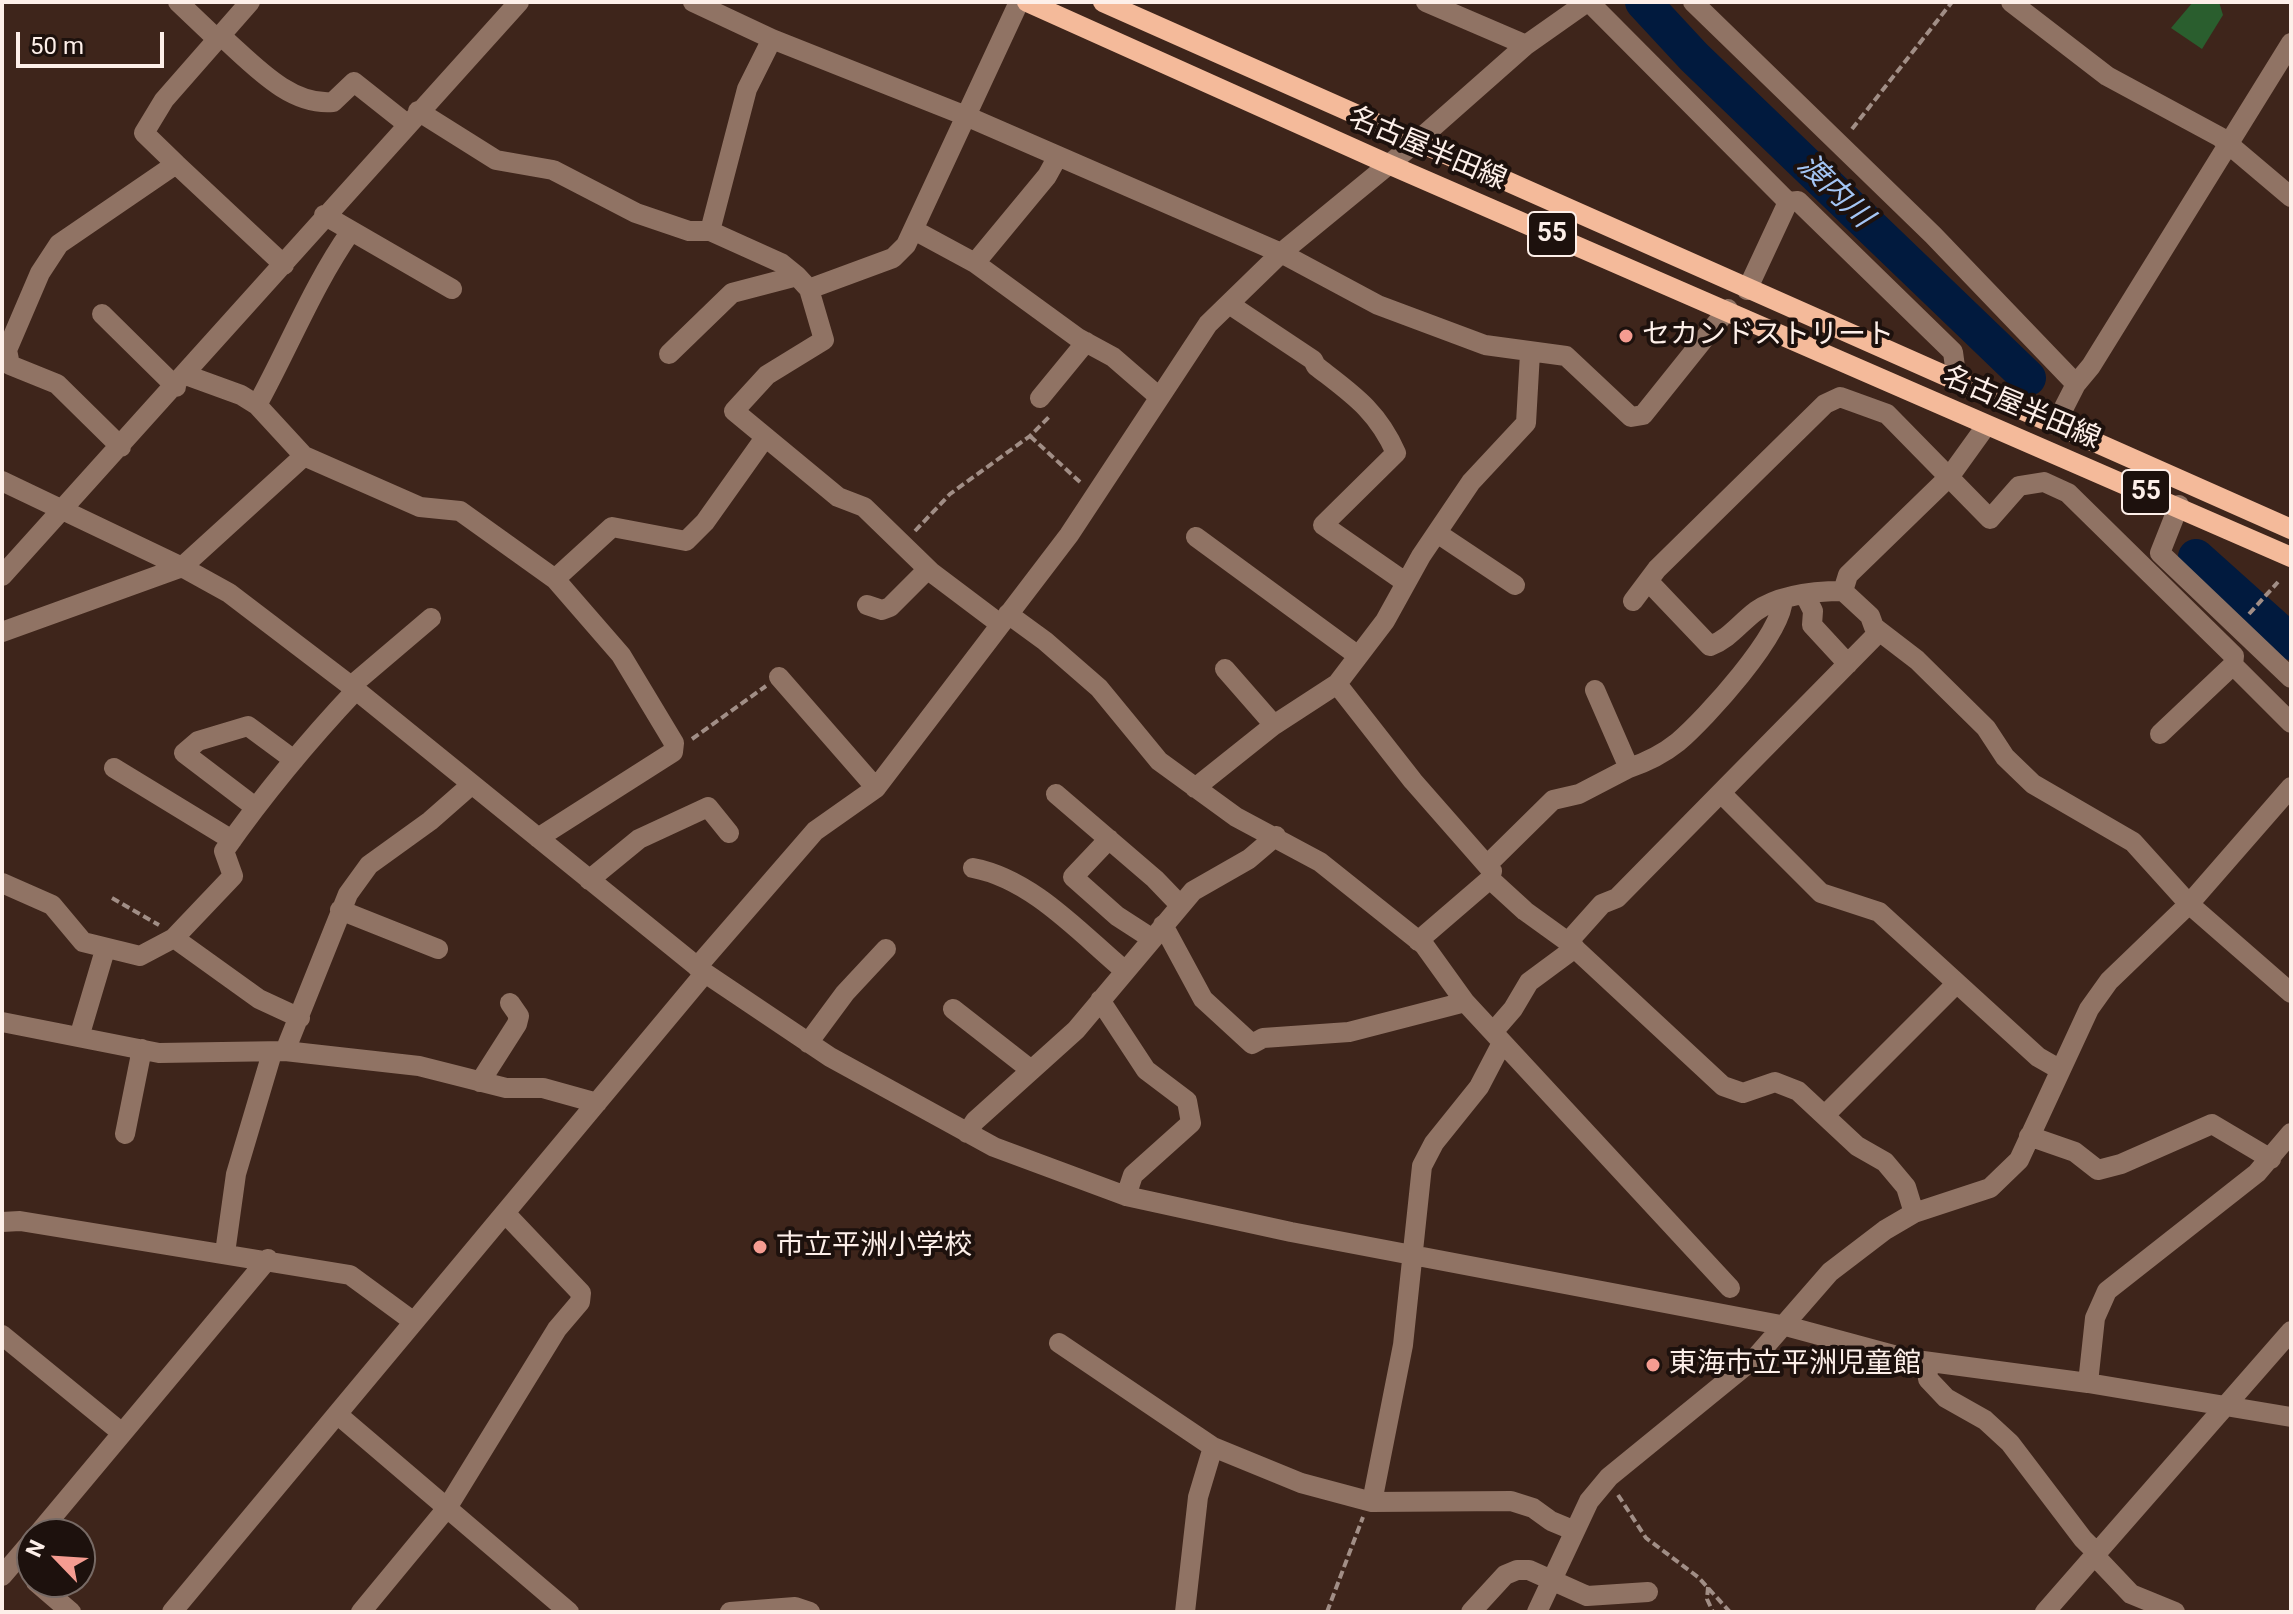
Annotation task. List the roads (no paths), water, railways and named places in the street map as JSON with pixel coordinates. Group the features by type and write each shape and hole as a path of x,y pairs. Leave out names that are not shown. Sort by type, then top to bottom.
{"main road":[{"name":"名古屋半田線","path":"1027,2 1388,164 1728,309 1986,426 2179,505 2291,557"},
{"name":"名古屋半田線","path":"1103,2 2291,529"}],"street":[{"path":"178,2 277,85 305,101 333,102 354,82 413,118 496,160 553,170 636,213 689,231 710,231 781,263 803,283 824,340 767,375 734,411 764,439 838,497 864,507 928,569 1079,669 1159,761 1236,817 1320,862 1418,941 1497,1038 1730,1288"},
{"path":"250,2 164,100 144,133 284,265"},
{"path":"2,576 181,381 324,215 519,2"},
{"path":"693,2 772,39 966,116 1281,253 1378,305 1485,345 1566,356 1631,417 1643,415 1728,309"},
{"path":"669,354 732,293 803,283 893,258 914,230 1019,2"},
{"path":"1426,2 1526,45"},
{"path":"172,1612 597,1103 815,831 876,788 1069,535 1208,324 1281,253 1415,143 1526,45 1588,2 1788,202"},
{"path":"1693,2 1933,235 2076,384"},
{"path":"2011,2 2107,76 2228,143 2291,197"},
{"path":"710,231 747,89 772,39"},
{"path":"2055,425 2076,384 2091,366 2291,43"},
{"path":"975,263 1047,176 1058,156"},
{"path":"121,447 57,384 10,365 7,350 40,273 59,244 176,164"},
{"path":"1788,202 1798,201 1953,352 1957,382"},
{"path":"1747,290 1788,202"},
{"path":"324,215 452,289"},
{"path":"914,230 975,263 1086,342 1113,357 1158,396"},
{"path":"257,405 287,351 323,272 351,231"},
{"path":"1229,304 1313,360 1316,366 1371,409 1386,429 1396,453 1323,525 1405,582"},
{"path":"102,314 181,381 241,395 257,405 304,456 420,507 460,511 555,579 621,655 674,743 673,752 538,838"},
{"path":"1042,395 1086,342"},
{"path":"1195,788 1274,725 1337,684 1385,621 1405,582 1471,482 1526,423 1530,353"},
{"path":"1633,601 1657,569 1834,398 1850,398 1887,414 1990,519 2019,486 2044,482 2068,493 2234,656 2233,665 2160,734"},
{"path":"1843,591 1848,575 1950,476 1986,426"},
{"path":"555,579 612,527 686,541 705,522 764,439"},
{"path":"2,632 182,567 304,456"},
{"path":"2,481 182,567 229,593 354,688 701,970 808,1043 994,1147 1126,1196 1786,1326 1927,1362 2088,1383 2291,1417"},
{"path":"2179,505 2160,553 2291,678"},
{"path":"1437,533 1515,585"},
{"path":"1196,537 1357,655"},
{"path":"867,605 882,610 890,607 928,569"},
{"path":"1649,582 1710,646 1724,641 1759,609 1783,599 1843,591 1870,616 1879,632 1917,660 1986,728 2005,757 2033,784 2133,842 2189,904 2291,993"},
{"path":"1805,595 1813,611 1812,625 1848,664"},
{"path":"1418,941 1488,872 1553,800 1579,794 1653,759 1677,742 1761,646 1783,612 1783,599"},
{"path":"2,883 52,905 83,942 105,950 140,956 174,938 233,876 224,851 255,807 354,688 431,618"},
{"path":"1370,1502 1403,1345 1410,1253 1426,1155 1479,1087 1497,1038 1529,982 1571,945 1602,904 1617,898 1879,632"},
{"path":"2233,665 2291,723"},
{"path":"1225,669 1274,725"},
{"path":"779,677 876,788"},
{"path":"1337,684 1488,872 1525,911 1571,945 1723,1086 1743,1093 1775,1082 1798,1091 1857,1146 1885,1162 1906,1187 1914,1213"},
{"path":"1595,690 1629,768"},
{"path":"255,807 184,753 198,741 248,726 294,760"},
{"path":"114,768 232,840"},
{"path":"225,1253 236,1174 278,1052 300,1018 340,910 369,865 430,821 471,785"},
{"path":"1537,1612 1589,1501 1605,1482 1755,1358 1830,1272 1885,1230 1914,1213 1990,1188 2019,1160 2089,1009 2109,981 2189,904 2291,787"},
{"path":"1721,793 1821,893 1879,912 2038,1057 2059,1069"},
{"path":"1056,794 1180,905"},
{"path":"589,880 639,839 708,807 729,833"},
{"path":"967,1133 975,1121 1076,1030 1193,891 1249,859 1276,836"},
{"path":"1109,839 1073,877 1117,916 1157,932 1203,999 1252,1044 1263,1038 1349,1032 1465,1002"},
{"path":"973,868 995,872 1038,898 1124,970"},
{"path":"340,910 438,949"},
{"path":"174,938 259,999 300,1018"},
{"path":"808,1043 845,993 886,949"},
{"path":"80,1034 105,950"},
{"path":"1825,1115 1957,983"},
{"path":"1100,1000 1146,1070 1187,1101 1191,1123 1133,1175 1126,1196"},
{"path":"480,1082 517,1024 519,1016 510,1003"},
{"path":"953,1009 1031,1070"},
{"path":"2,1022 176,1054 278,1052 419,1066 506,1088 543,1088 597,1103"},
{"path":"125,1134 142,1049"},
{"path":"2029,1136 2075,1152 2098,1170 2121,1164 2212,1124 2279,1158"},
{"path":"2088,1383 2095,1318 2107,1291 2279,1158 2291,1133"},
{"path":"361,1612 447,1508 557,1329 580,1302 581,1293 505,1213"},
{"path":"2,1222 20,1221 268,1259 350,1275 414,1322"},
{"path":"51,1518 268,1259"},
{"path":"2045,1612 2291,1331"},
{"path":"3,1337 122,1433"},
{"path":"1059,1343 1213,1447 1301,1483 1370,1502 1511,1501 1533,1508 1551,1521 1575,1531"},
{"path":"1927,1362 1928,1379 1946,1398 1985,1420 2010,1443 2095,1554 2131,1594 2175,1612"},
{"path":"337,1414 447,1508 556,1608"},
{"path":"1185,1612 1198,1497 1213,1447"},
{"path":"1471,1612 1505,1575 1517,1570 1529,1570 1587,1596 1648,1592"},
{"path":"55,1598 71,1612"},
{"path":"730,1612 795,1607 810,1612"}],"waterway":[{"name":"渡内川","path":"1643,2 1694,57 2028,378"},
{"name":"渡内川","path":"2196,557 2291,642"}],"place":[{"name":"セカンドストリート","path":"1626,336"},
{"name":"市立平洲小学校","path":"760,1247"},
{"name":"東海市立平洲児童館","path":"1653,1365"}]}
